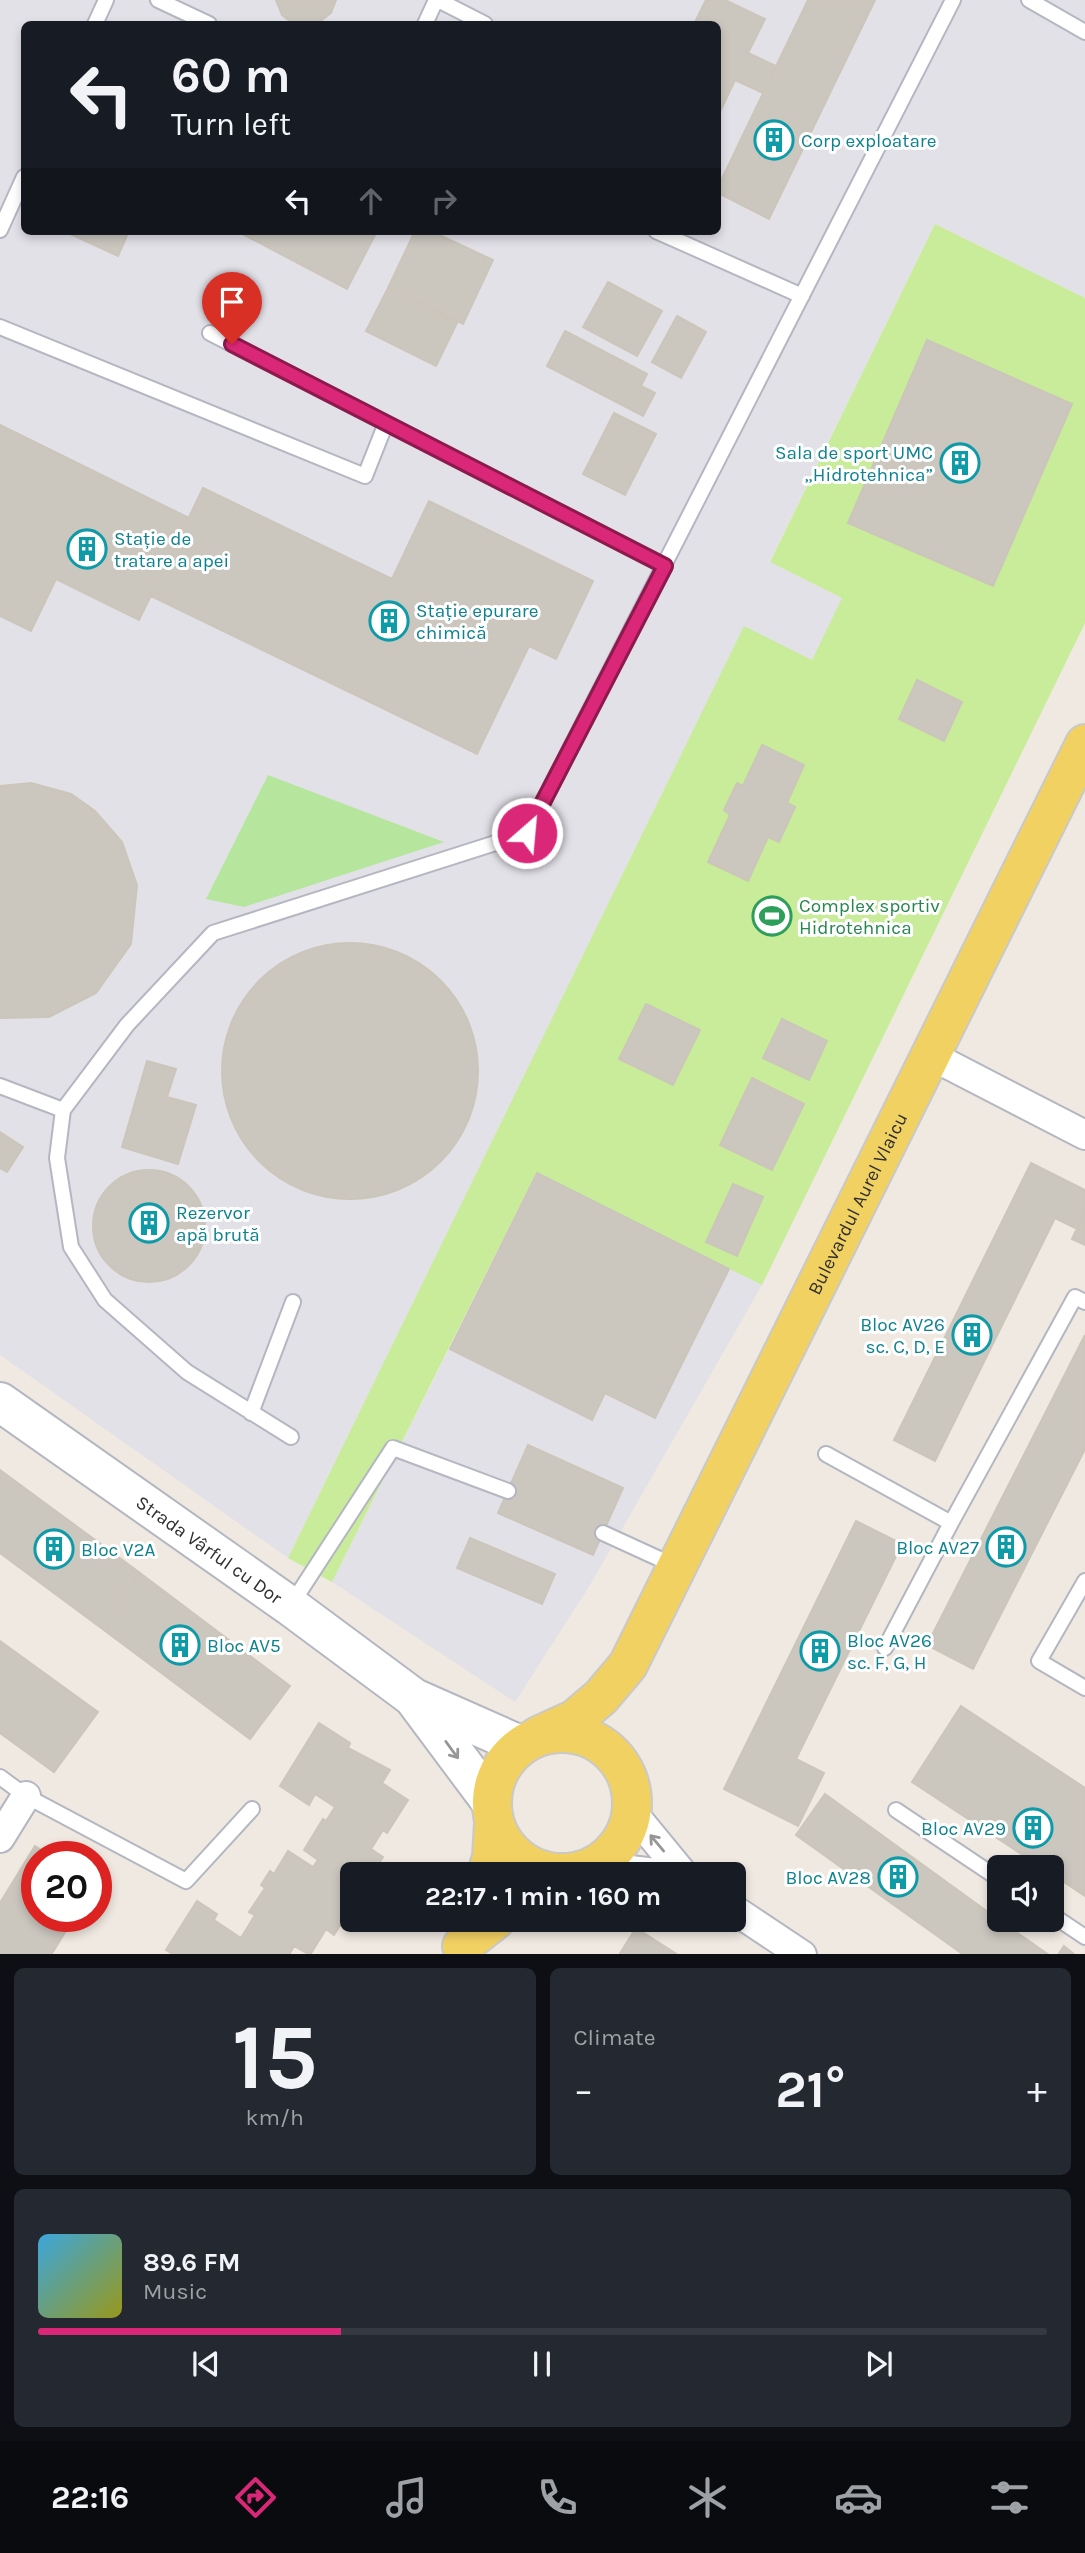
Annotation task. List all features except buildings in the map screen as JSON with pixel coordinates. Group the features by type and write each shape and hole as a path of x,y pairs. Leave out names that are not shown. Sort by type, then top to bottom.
{"main road":[{"name":"Bulevardul Aurel Vlaicu","path":"529,1740 575,1719 601,1697 628,1665 1085,744"},
{"name":"Bulevardul Aurel Vlaicu","path":"624,1768 620,1732 628,1665"},
{"path":"491,1862 495,1780 505,1761 529,1740 562,1732 587,1736 608,1749 624,1768 631,1790 632,1812 625,1834 612,1852 593,1862"},
{"path":"493,1813 504,1844 523,1862"}],"street":[{"path":"930,1055 1085,1135"},
{"name":"Strada Vârful cu Dor","path":"0,1402 290,1606 414,1698 529,1740"},
{"name":"Strada Vârful cu Dor","path":"414,1698 493,1813"},
{"path":"0,1838 26,1796"},
{"path":"632,1812 673,1862"},
{"path":"746,1918 800,1954"}],"lane":[{"path":"96,21 106,0"},
{"path":"158,0 203,21"},
{"path":"426,21 437,0 479,21"},
{"path":"291,1437 187,1372 105,1300 71,1247 57,1158 63,1110 127,1025 213,933 527,833 953,0"},
{"path":"1029,0 1085,32"},
{"path":"0,230 21,184"},
{"path":"665,235 802,296"},
{"path":"0,327 365,476 386,423"},
{"path":"210,333 665,566"},
{"path":"0,1086 63,1110"},
{"path":"885,1648 1075,1297 1085,1302"},
{"path":"251,1413 293,1302"},
{"path":"290,1606 393,1448 508,1491"},
{"path":"826,1454 951,1523"},
{"path":"603,1533 677,1567"},
{"path":"1085,1581 1039,1661 1085,1688"},
{"path":"0,1777 26,1796 186,1881 253,1809"},
{"path":"896,1810 987,1871"},
{"path":"1064,1923 1085,1937"}],"shaded area":[{"path":"0,0 1085,0 1085,298 935,224 770,561 843,598 812,660 744,627 288,1558 0,1355"},
{"path":"537,1173 762,1285 590,1585 515,1702 332,1582"}],"green space":[{"name":"Complex sportiv Hidrotehnica","path":"935,224 1085,298 1085,623 762,1285 536,1173 332,1582 288,1558 744,626 812,660 842,598 770,562"},
{"path":"268,775 444,842 244,907 206,899"}],"place":[{"name":"Corp exploatare","path":"774,140"},
{"name":"Sala de sport UMC „Hidrotehnica”","path":"960,463"},
{"name":"Stație de tratare a apei","path":"87,549"},
{"name":"Stație epurare chimică","path":"389,621"},
{"name":"Complex sportiv Hidrotehnica","path":"772,916"},
{"name":"Rezervor apă brută","path":"149,1223"},
{"name":"Bloc AV26 sc. C, D, E","path":"972,1335"},
{"name":"Bloc AV27","path":"1006,1547"},
{"name":"Bloc V2A","path":"54,1549"},
{"name":"Bloc AV5","path":"180,1645"},
{"name":"Bloc AV26 sc. F, G, H","path":"820,1651"},
{"name":"Bloc AV29","path":"1033,1828"},
{"name":"Bloc AV28","path":"898,1877"}],"route":[{"path":"232,344 665,566 527,833"}]}
